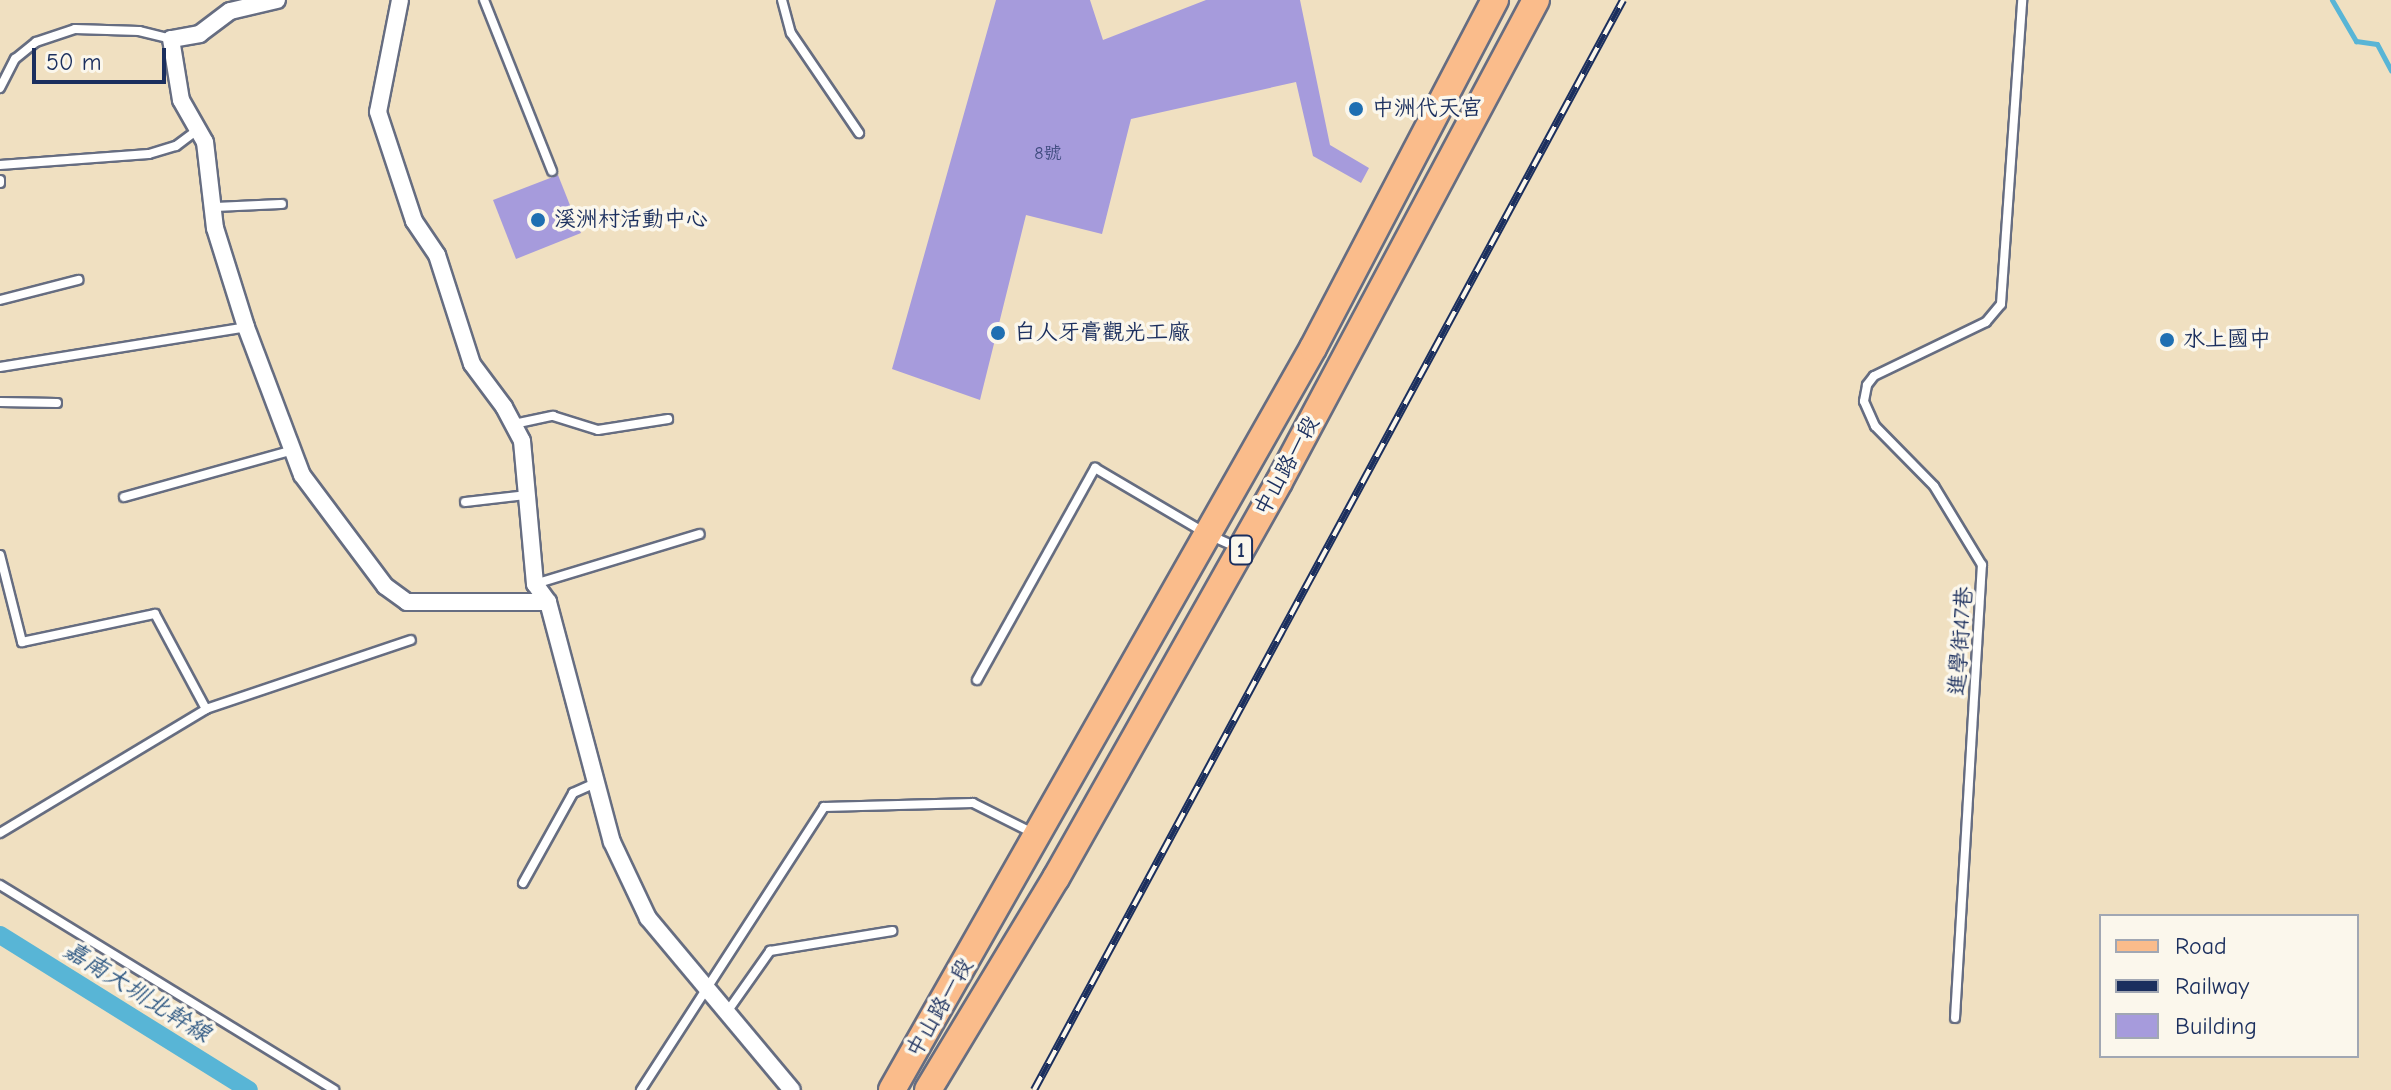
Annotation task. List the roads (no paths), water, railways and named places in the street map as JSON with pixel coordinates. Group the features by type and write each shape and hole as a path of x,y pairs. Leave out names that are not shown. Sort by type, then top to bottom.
{"main road":[{"name":"中山路一段","path":"892,1090 1313,348 1495,0"},
{"name":"中山路一段","path":"928,1090 1056,878 1241,549 1536,0"}],"street":[{"path":"277,0 230,11 200,34 171,39 181,100 205,142 215,228 246,327 302,475 385,586 407,602 548,602"},
{"path":"400,0 378,112 414,221 437,255 467,353 522,441 535,584 548,602 612,842 648,918 792,1090"}],"lane":[{"path":"484,0 552,171"},
{"path":"782,0 791,33 859,133"},
{"name":"進學街47巷","path":"1955,1018 1982,565 1934,486 1875,426 1864,401 1867,385 1874,376 1986,322 2001,304 2022,0"},
{"path":"0,88 15,59 36,42 75,29 139,31 171,39"},
{"path":"0,165 149,154 176,146 197,130"},
{"path":"214,207 282,204"},
{"path":"0,300 78,280"},
{"path":"0,367 246,327"},
{"path":"0,402 57,403"},
{"path":"513,424 553,416 598,430 668,419"},
{"path":"124,497 293,450"},
{"path":"977,680 1095,468 1207,534 1241,549"},
{"path":"465,502 527,495"},
{"path":"535,584 700,534"},
{"path":"0,555 22,642 155,614 206,709"},
{"path":"0,833 206,709 411,640"},
{"path":"523,883 573,793 595,783"},
{"path":"641,1090 824,807 973,803 1038,836"},
{"path":"0,885 334,1090"},
{"path":"727,1012 770,951 892,931"}],"waterway":[{"path":"2332,0 2356,41 2377,44 2391,70"},
{"name":"嘉南大圳北幹線","path":"0,935 249,1090"}],"railway":[{"path":"1034,1090 1623,0"}],"place":[{"name":"中洲代天宮","path":"1356,109"},
{"name":"溪洲村活動中心","path":"538,220"},
{"name":"白人牙膏觀光工廠","path":"998,333"},
{"name":"水上國中","path":"2167,340"}]}
